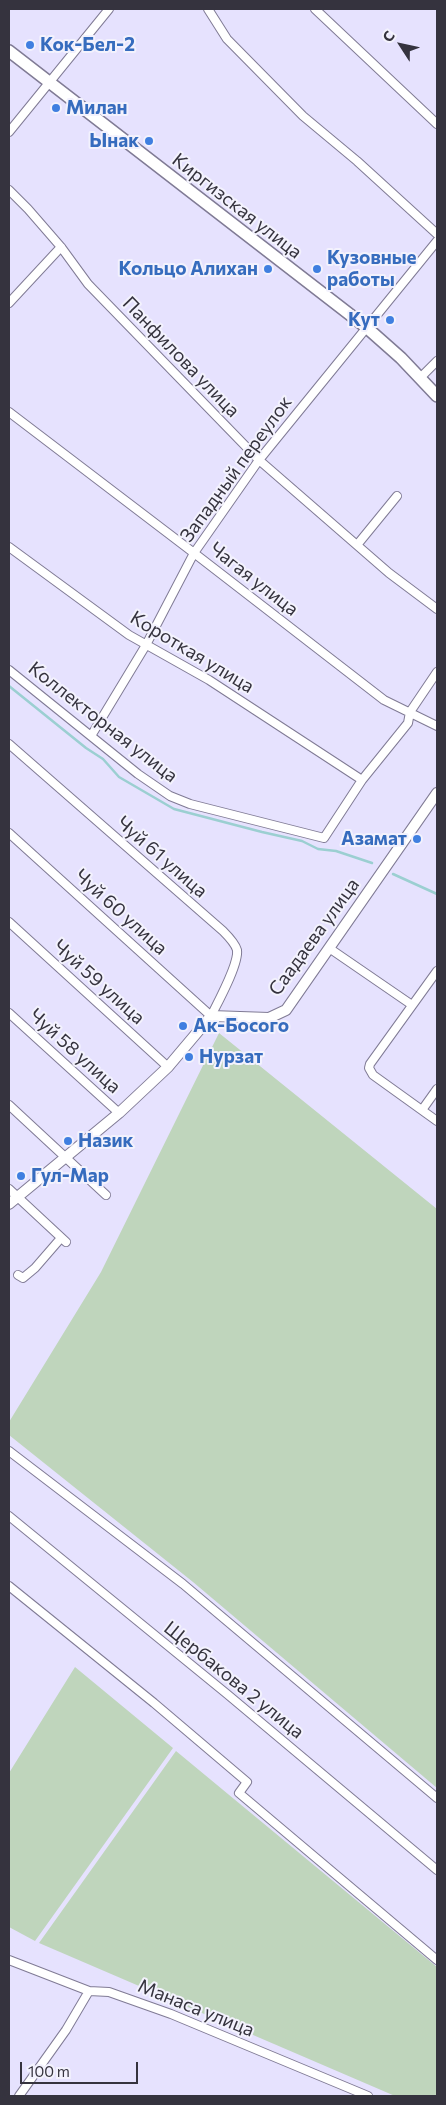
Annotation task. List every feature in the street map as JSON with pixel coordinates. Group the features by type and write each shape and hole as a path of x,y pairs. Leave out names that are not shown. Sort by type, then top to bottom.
{"main road":[{"name":"Киргизская улица","path":"9,51 366,327 437,396"}],"street":[{"path":"9,132 109,9"},
{"path":"208,9 227,39 302,116 357,162 437,234"},
{"path":"315,9 437,124"},
{"name":"Панфилова улица","path":"9,190 61,247 88,284 259,460 389,573 437,608"},
{"name":"Западный переулок","path":"91,736 146,645 194,553 259,460 437,241"},
{"path":"9,303 61,247"},
{"path":"420,378 437,361"},
{"name":"Чагая улица","path":"9,412 384,700 437,726"},
{"path":"357,545 397,496"},
{"name":"Короткая улица","path":"9,547 146,645 210,680 362,780"},
{"name":"Коллекторная улица","path":"9,670 138,774 170,796 190,804 324,838 362,780"},
{"path":"362,780 408,723 410,712 437,672"},
{"name":"Чуй 61 улица","path":"9,744 223,931 234,944 237,951 231,977 211,1016"},
{"name":"Саадаева улица","path":"211,1016 269,1018 286,1010 437,793"},
{"name":"Чуй 60 улица","path":"9,833 211,1016"},
{"name":"Чуй 59 улица","path":"9,922 168,1067"},
{"path":"329,948 412,1005"},
{"path":"437,971 369,1068 372,1075 437,1121"},
{"name":"Чуй 58 улица","path":"9,1013 119,1113"},
{"path":"13,1200 119,1113 168,1067 211,1016"},
{"path":"422,1110 437,1089"},
{"path":"9,1105 106,1194"},
{"path":"9,1189 13,1200 64,1240 24,1278 18,1275"},
{"path":"9,1451 183,1584 437,1798"},
{"name":"Щербакова 2 улица","path":"9,1516 227,1694 437,1870"},
{"path":"9,1586 154,1703 247,1782 239,1793 437,1960"},
{"name":"Манаса улица","path":"9,1960 89,1991 109,1992 171,2014 368,2096"},
{"path":"19,2096 66,2030 89,1991"}],"green space":[{"path":"219,1033 437,1209 437,1788 193,1582 9,1435 9,1422 101,1272"},
{"path":"75,1667 173,1748 35,1941 9,1927 9,1773"},
{"path":"176,1751 437,1967 437,2096 395,2096 39,1943"}],"waterway":[{"path":"9,686 86,748 103,759 119,777 174,809 302,841 318,849 336,851 372,863"},
{"path":"393,874 437,894"}],"place":[{"name":"Кок-Бел-2","path":"30,45"},
{"name":"Милан","path":"56,108"},
{"name":"Ынак","path":"149,141"},
{"name":"Кольцо Алихан","path":"268,269"},
{"name":"Кузовные работы","path":"317,269"},
{"name":"Кут","path":"390,320"},
{"name":"Азамат","path":"417,839"},
{"name":"Ак-Босого","path":"183,1026"},
{"name":"Нурзат","path":"189,1057"},
{"name":"Назик","path":"68,1141"},
{"name":"Гул-Мар","path":"21,1176"}]}
